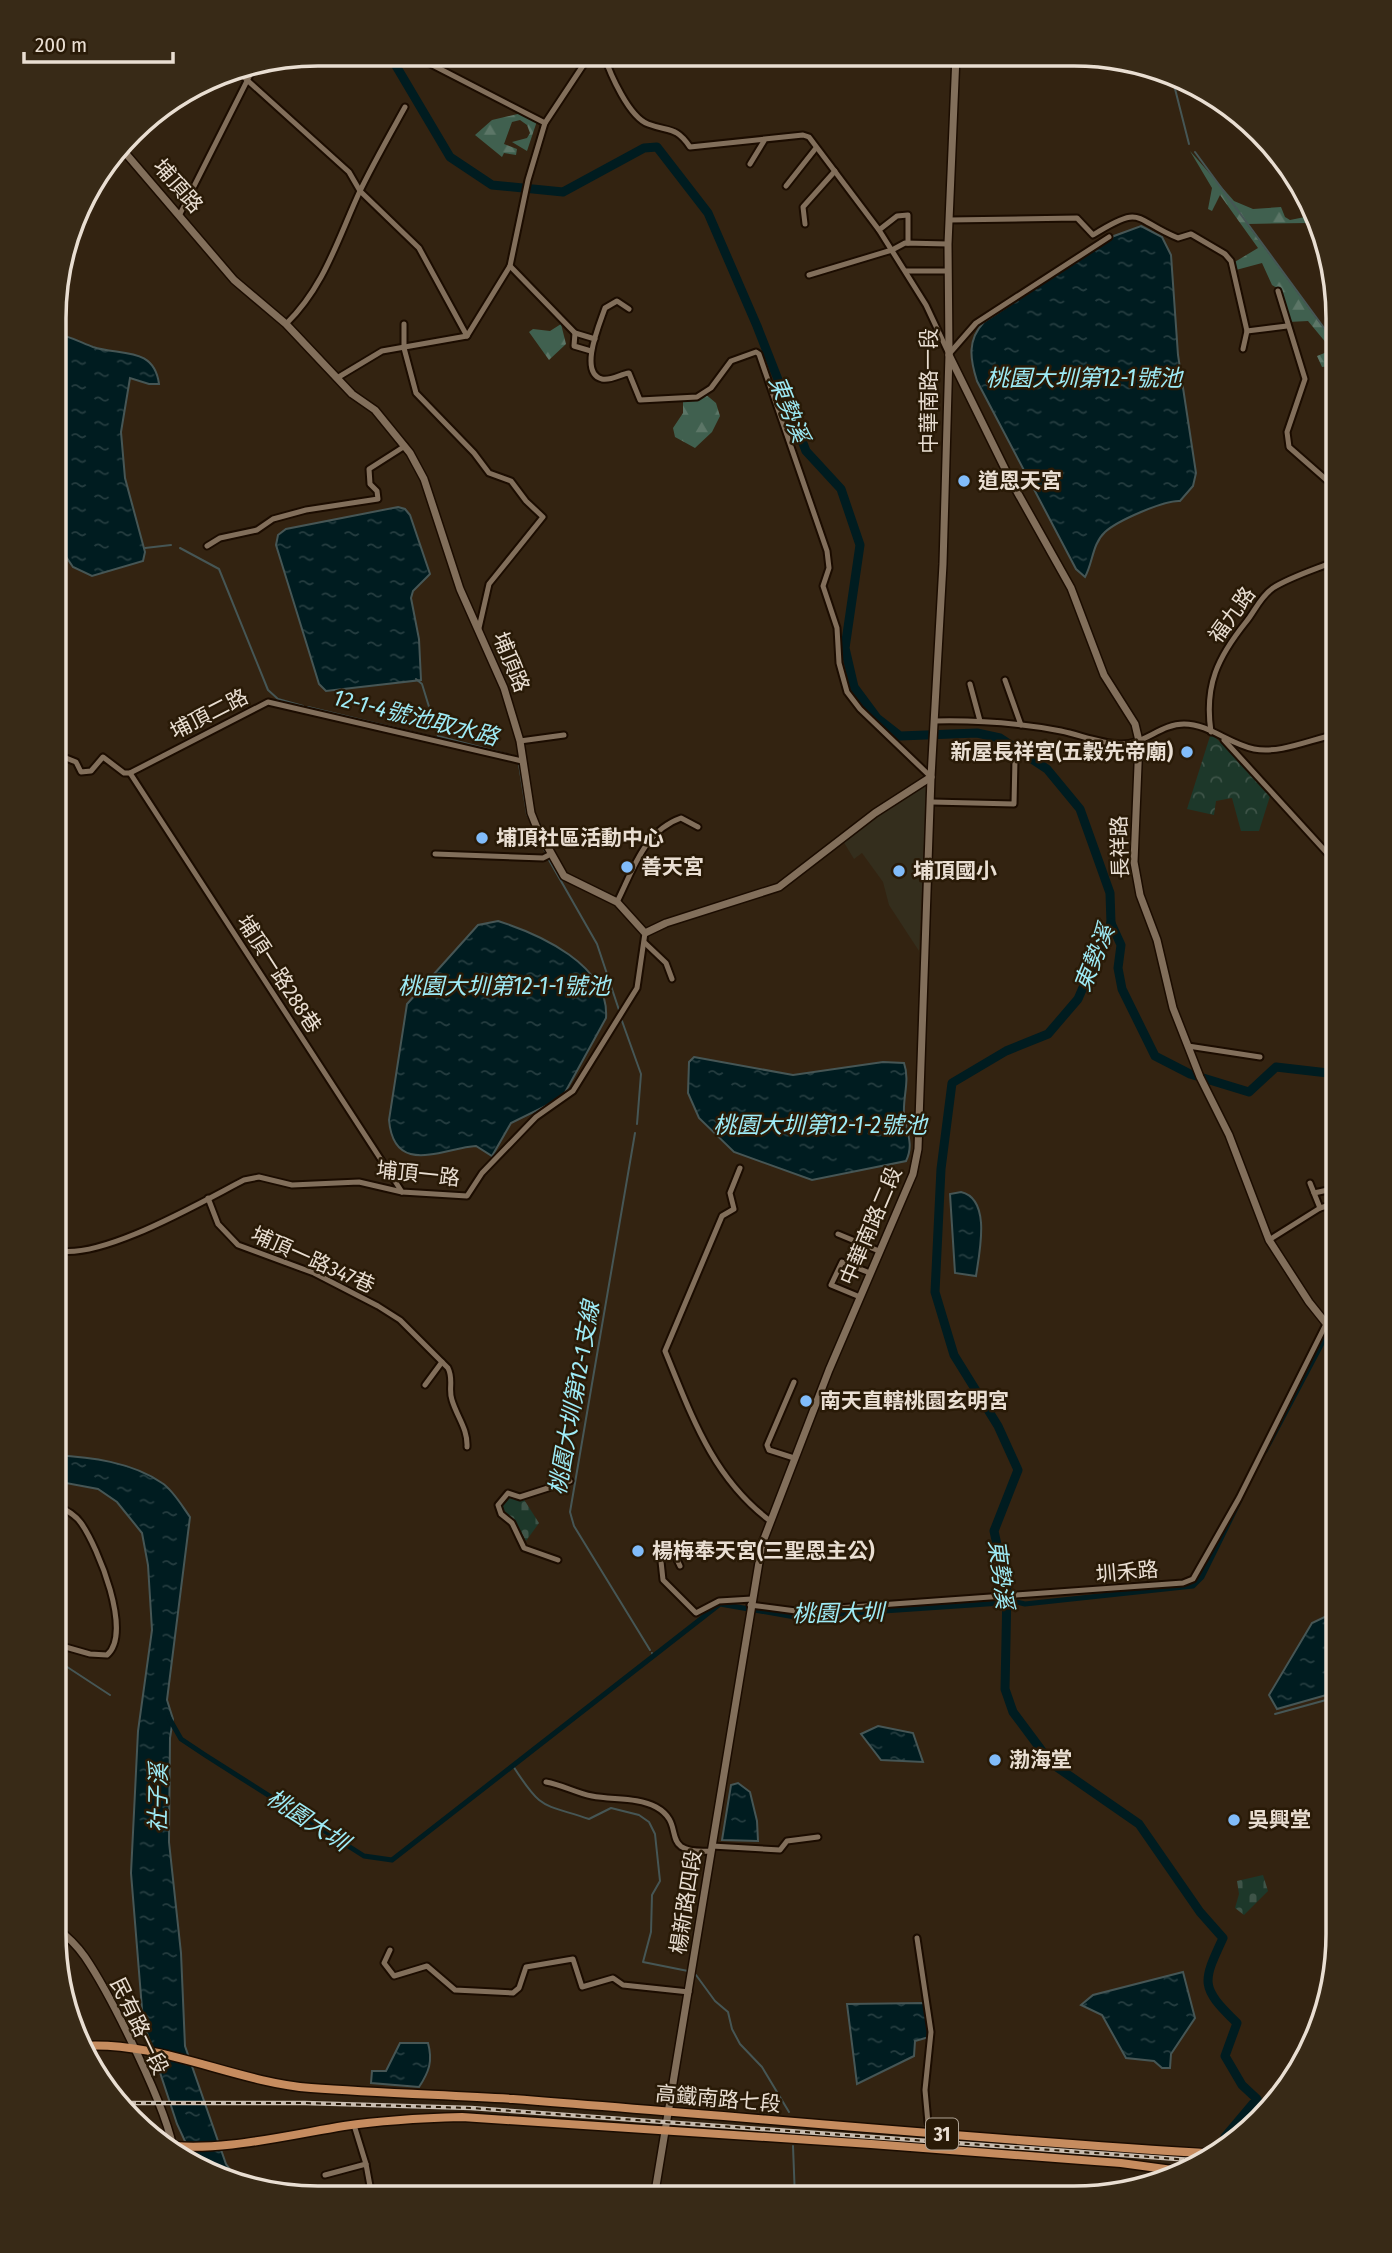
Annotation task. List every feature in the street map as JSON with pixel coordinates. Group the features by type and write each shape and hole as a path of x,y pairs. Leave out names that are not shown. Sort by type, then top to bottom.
{"main road":[{"name":"31","path":"92,2045 134,2050"},
{"name":"高鐵南路七段","path":"134,2050 302,2088 1203,2151"},
{"name":"高鐵南路七段","path":"185,2149 404,2119 462,2117 871,2144 1162,2170"}],"street":[{"path":"435,66 545,122"},
{"path":"337,378 382,351 467,336 510,266 528,180 545,122 583,66"},
{"path":"609,66 621,94 642,120 677,132 690,147 803,135 835,171 880,230 906,271 949,354 976,323 1109,237"},
{"name":"中華南路一段","path":"933,758 942,591 949,354 948,244 956,66"},
{"path":"180,214 249,76"},
{"path":"247,79 349,172 360,191 419,248 467,336"},
{"path":"286,324 308,303 360,191 405,107"},
{"path":"750,164 764,141"},
{"path":"786,186 816,148"},
{"name":"埔頂路","path":"127,155 234,280 286,324 337,378 375,410 405,446 424,479 460,589 504,688 520,741 531,813 551,854 564,876 617,902 645,933"},
{"path":"805,224 803,207 835,171"},
{"path":"880,230 897,216 908,215 908,243"},
{"path":"949,220 1077,218 1093,235 1115,220 1139,217 1178,238 1191,234 1225,254 1231,261 1247,331 1243,349"},
{"path":"809,275 908,243 948,244"},
{"path":"510,266 575,333 595,339"},
{"path":"906,271 948,271"},
{"path":"1278,291 1305,379 1287,432 1289,447 1326,479"},
{"path":"629,309 617,301 608,304 591,351 592,372 599,378 629,373 640,400 697,397 711,388 732,361 756,352 759,354 827,551 829,568 823,586 837,628 839,663 847,692 860,709 931,777 875,813 779,887 666,923 645,933"},
{"path":"404,324 404,348 416,393 474,453 489,473 511,481 543,517 489,584 478,628"},
{"path":"1247,331 1287,326"},
{"path":"575,333 574,345 591,351"},
{"name":"長祥路","path":"949,354 1011,481 1071,588 1104,674 1135,724 1139,741 1134,862 1140,895 1163,961 1173,1008 1199,1074 1229,1135 1269,1240 1289,1273 1326,1322"},
{"path":"207,546 220,538 257,530 273,519 306,510 378,499 377,491 370,484 369,469 405,446"},
{"name":"福九路","path":"1211,732 1208,712 1210,688 1218,662 1235,632 1275,587 1326,565"},
{"path":"1004,680 1021,724"},
{"path":"970,684 980,721"},
{"name":"埔頂二路","path":"130,773 268,702 522,761"},
{"path":"934,723 980,721 1021,724 1120,745 1139,741 1173,724 1202,726 1222,738 1254,749 1274,751 1326,737"},
{"path":"520,741 564,735"},
{"path":"1222,738 1326,852"},
{"path":"67,758 76,762 81,772 91,771 103,757 124,773 130,773"},
{"name":"中華南路二段","path":"751,1605 769,1520 913,1174 918,1149 933,758"},
{"path":"932,802 1014,804 1015,759"},
{"name":"埔頂一路288巷","path":"130,773 402,1192"},
{"path":"617,902 648,840 663,827 681,818 698,827"},
{"path":"435,854 543,858 551,854"},
{"name":"埔頂一路","path":"67,1251 104,1246 244,1180 259,1177 292,1185 359,1182 402,1192 467,1196 482,1173 536,1117 573,1091 637,988 645,933"},
{"path":"645,943 666,963 672,979"},
{"path":"1188,1046 1260,1056"},
{"path":"740,1168 730,1193 734,1209 722,1216 665,1351 712,1459 732,1485 769,1520"},
{"path":"1310,1183 1320,1208"},
{"path":"1314,1193 1326,1190"},
{"name":"埔頂一路347巷","path":"208,1198 218,1223 239,1245 314,1273 400,1320 453,1377 451,1399 464,1426 467,1447"},
{"path":"1269,1240 1326,1206"},
{"path":"838,1234 879,1251"},
{"path":"860,1297 831,1285 842,1262 870,1272"},
{"name":"圳禾路","path":"680,1566 672,1549 664,1547 660,1552 663,1580 696,1613 719,1601 796,1611 1016,1598 1183,1583 1193,1579 1326,1338"},
{"path":"425,1385 442,1363"},
{"path":"794,1382 767,1441 769,1450 794,1458"},
{"path":"558,1560 524,1548 512,1523 501,1514 498,1505 508,1493 520,1497 570,1482"},
{"path":"67,1511 85,1528 111,1590 117,1631 116,1643 107,1655 90,1654 67,1647"},
{"name":"楊新路四段","path":"656,2186 751,1605"},
{"path":"546,1782 568,1786 589,1796 649,1804 663,1813 675,1832 680,1849 687,1852 712,1848 780,1850 787,1841 818,1837"},
{"name":"民有路一段","path":"67,1936 87,1959 134,2050 170,2138"},
{"path":"916,1938 931,2032 925,2090 928,2123"},
{"path":"390,1950 384,1963 394,1976 428,1966 442,1981 458,1991 513,1993 519,1987 526,1967 573,1959 582,1987 613,1978 622,1985 689,1993"},
{"path":"354,2125 370,2186"},
{"path":"325,2175 366,2164"}],"shaded area":[{"name":"埔頂國小","path":"927,781 919,951 889,905 883,882 862,853 854,859 843,841"}],"green space":[{"path":"522,113 537,121 527,151 512,142 527,138 530,133 527,125 520,120 512,122 504,144 517,149 516,155 504,153 502,157 475,135 492,120"},
{"path":"1190,151 1234,201 1253,209 1281,207 1285,217 1290,220 1304,217 1306,223 1247,224 1326,332 1326,343 1308,321 1288,322 1277,288 1272,285 1262,263 1236,270 1233,263 1258,248 1220,195 1212,211 1208,209 1212,188"},
{"path":"561,324 566,344 549,360 529,332 533,329 550,331"},
{"path":"1326,352 1326,366 1322,367 1317,356"},
{"path":"704,393 716,403 720,416 712,432 695,448 675,437 673,428 683,413 683,399"},
{"path":"1211,733 1271,793 1259,831 1241,831 1232,798 1216,801 1214,815 1187,809"},
{"path":"511,1496 523,1498 539,1523 526,1541 518,1526 501,1508"},
{"path":"1263,1875 1268,1891 1244,1915 1235,1908 1239,1894 1237,1881"}],"water":[{"name":"桃園大圳第12-1號池","path":"1141,226 1162,237 1171,255 1178,355 1196,473 1193,486 1180,501 1141,512 1105,532 1098,542 1085,577 1076,569 977,381 972,343 984,322 1114,236"},
{"path":"67,337 103,350 143,358 156,372 159,384 130,378 121,432 125,478 145,552 143,561 92,576 73,567 67,558"},
{"path":"398,507 405,509 410,515 430,574 413,591 411,598 419,639 421,680 326,691 319,684 276,545 278,535 286,529"},
{"name":"桃園大圳第12-1-1號池","path":"498,921 551,943 584,967 597,982 604,999 606,1018 562,1098 511,1123 492,1156 476,1146 435,1154 410,1154 400,1148 393,1138 389,1120 407,1004 478,925"},
{"name":"桃園大圳第12-1-2號池","path":"694,1057 793,1075 883,1062 904,1063 904,1113 910,1142 906,1161 812,1180 734,1152 699,1118 688,1093 689,1062"},
{"path":"961,1192 971,1197 980,1216 981,1242 976,1276 955,1273 950,1194"},
{"name":"社子溪","path":"67,1456 110,1462 138,1470 170,1490 190,1517 167,1700 173,1719 170,1738 169,1842 181,1953 185,2046 226,2164 231,2171 190,2152 177,2124 143,2021 131,1873 138,1731 152,1630 148,1565 142,1533 117,1502 98,1489 67,1483"},
{"path":"1326,1616 1326,1695 1277,1709 1269,1695 1312,1623"},
{"path":"878,1726 913,1733 923,1762 881,1760 861,1734"},
{"path":"738,1783 750,1792 757,1821 758,1841 722,1840 731,1785"},
{"path":"1183,1972 1195,2018 1171,2054 1170,2068 1162,2068 1154,2061 1126,2058 1102,2015 1081,2005 1093,1995"},
{"path":"924,2003 929,2037 915,2041 914,2056 857,2084 847,2004"},
{"path":"400,2043 428,2043 429,2066 419,2087 371,2083 372,2071 386,2071"}],"waterway":[{"name":"東勢溪","path":"396,66 450,157 492,185 563,192 644,148 657,147 708,213 757,326 806,451 841,489 860,545 845,648 854,687 877,718 900,736 977,733 1000,738 1047,769 1080,809 1110,893 1111,923 1078,999 1048,1034 1006,1051 952,1083 941,1169 935,1292 954,1355 998,1426 1018,1470 994,1531 1007,1590 1005,1689 1013,1712 1051,1763 1139,1824 1200,1912 1223,1938 1211,1965 1208,1984 1216,2001 1237,2023 1225,2056 1242,2085 1257,2099 1228,2133"},
{"path":"1175,88 1189,144"},
{"path":"1195,152 1326,331"},
{"name":"12-1-4號池取水路","path":"145,548 171,545"},
{"name":"12-1-4號池取水路","path":"180,548 219,569 268,690 278,699 303,706"},
{"name":"12-1-4號池取水路","path":"416,679 422,684 438,736 517,757"},
{"name":"12-1-4號池取水路","path":"308,707 462,744"},
{"name":"桃園大圳第12-1支線","path":"519,764 527,814 532,824"},
{"name":"桃園大圳第12-1支線","path":"537,835 546,853"},
{"name":"桃園大圳第12-1支線","path":"549,860 597,944 619,1010"},
{"path":"1111,923 1121,945 1118,968 1122,989 1155,1056 1190,1074 1249,1092 1276,1067 1326,1073"},
{"name":"桃園大圳第12-1支線","path":"622,1021 641,1074 637,1124"},
{"name":"桃園大圳第12-1支線","path":"635,1133 570,1512 574,1526 650,1650"},
{"name":"桃園大圳","path":"1265,1451 1326,1336"},
{"name":"桃園大圳","path":"169,1718 181,1739 205,1755 364,1856 392,1860 720,1604 795,1617 1016,1602 1025,1604 1193,1586 1202,1577 1240,1500"},
{"path":"67,1667 110,1695"},
{"path":"1275,1714 1326,1700"},
{"path":"513,1766 530,1791 552,1807 589,1819 611,1808 639,1815 649,1822 655,1834 660,1881 652,1895 651,1932 643,1962 688,1971"},
{"path":"696,1975 715,2001 728,2012 732,2029 740,2044 762,2067 789,2112"},
{"path":"793,2146 795,2186"}],"railway":[{"path":"131,2103 305,2103 471,2108 1187,2160"}],"place":[{"name":"道恩天宮","path":"964,481"},
{"name":"新屋長祥宮(五穀先帝廟)","path":"1187,752"},
{"name":"埔頂社區活動中心","path":"482,838"},
{"name":"善天宮","path":"627,867"},
{"name":"埔頂國小","path":"899,871"},
{"name":"南天直轄桃園玄明宮","path":"806,1401"},
{"name":"楊梅奉天宮(三聖恩主公)","path":"638,1551"},
{"name":"渤海堂","path":"995,1760"},
{"name":"吳興堂","path":"1234,1820"}]}
